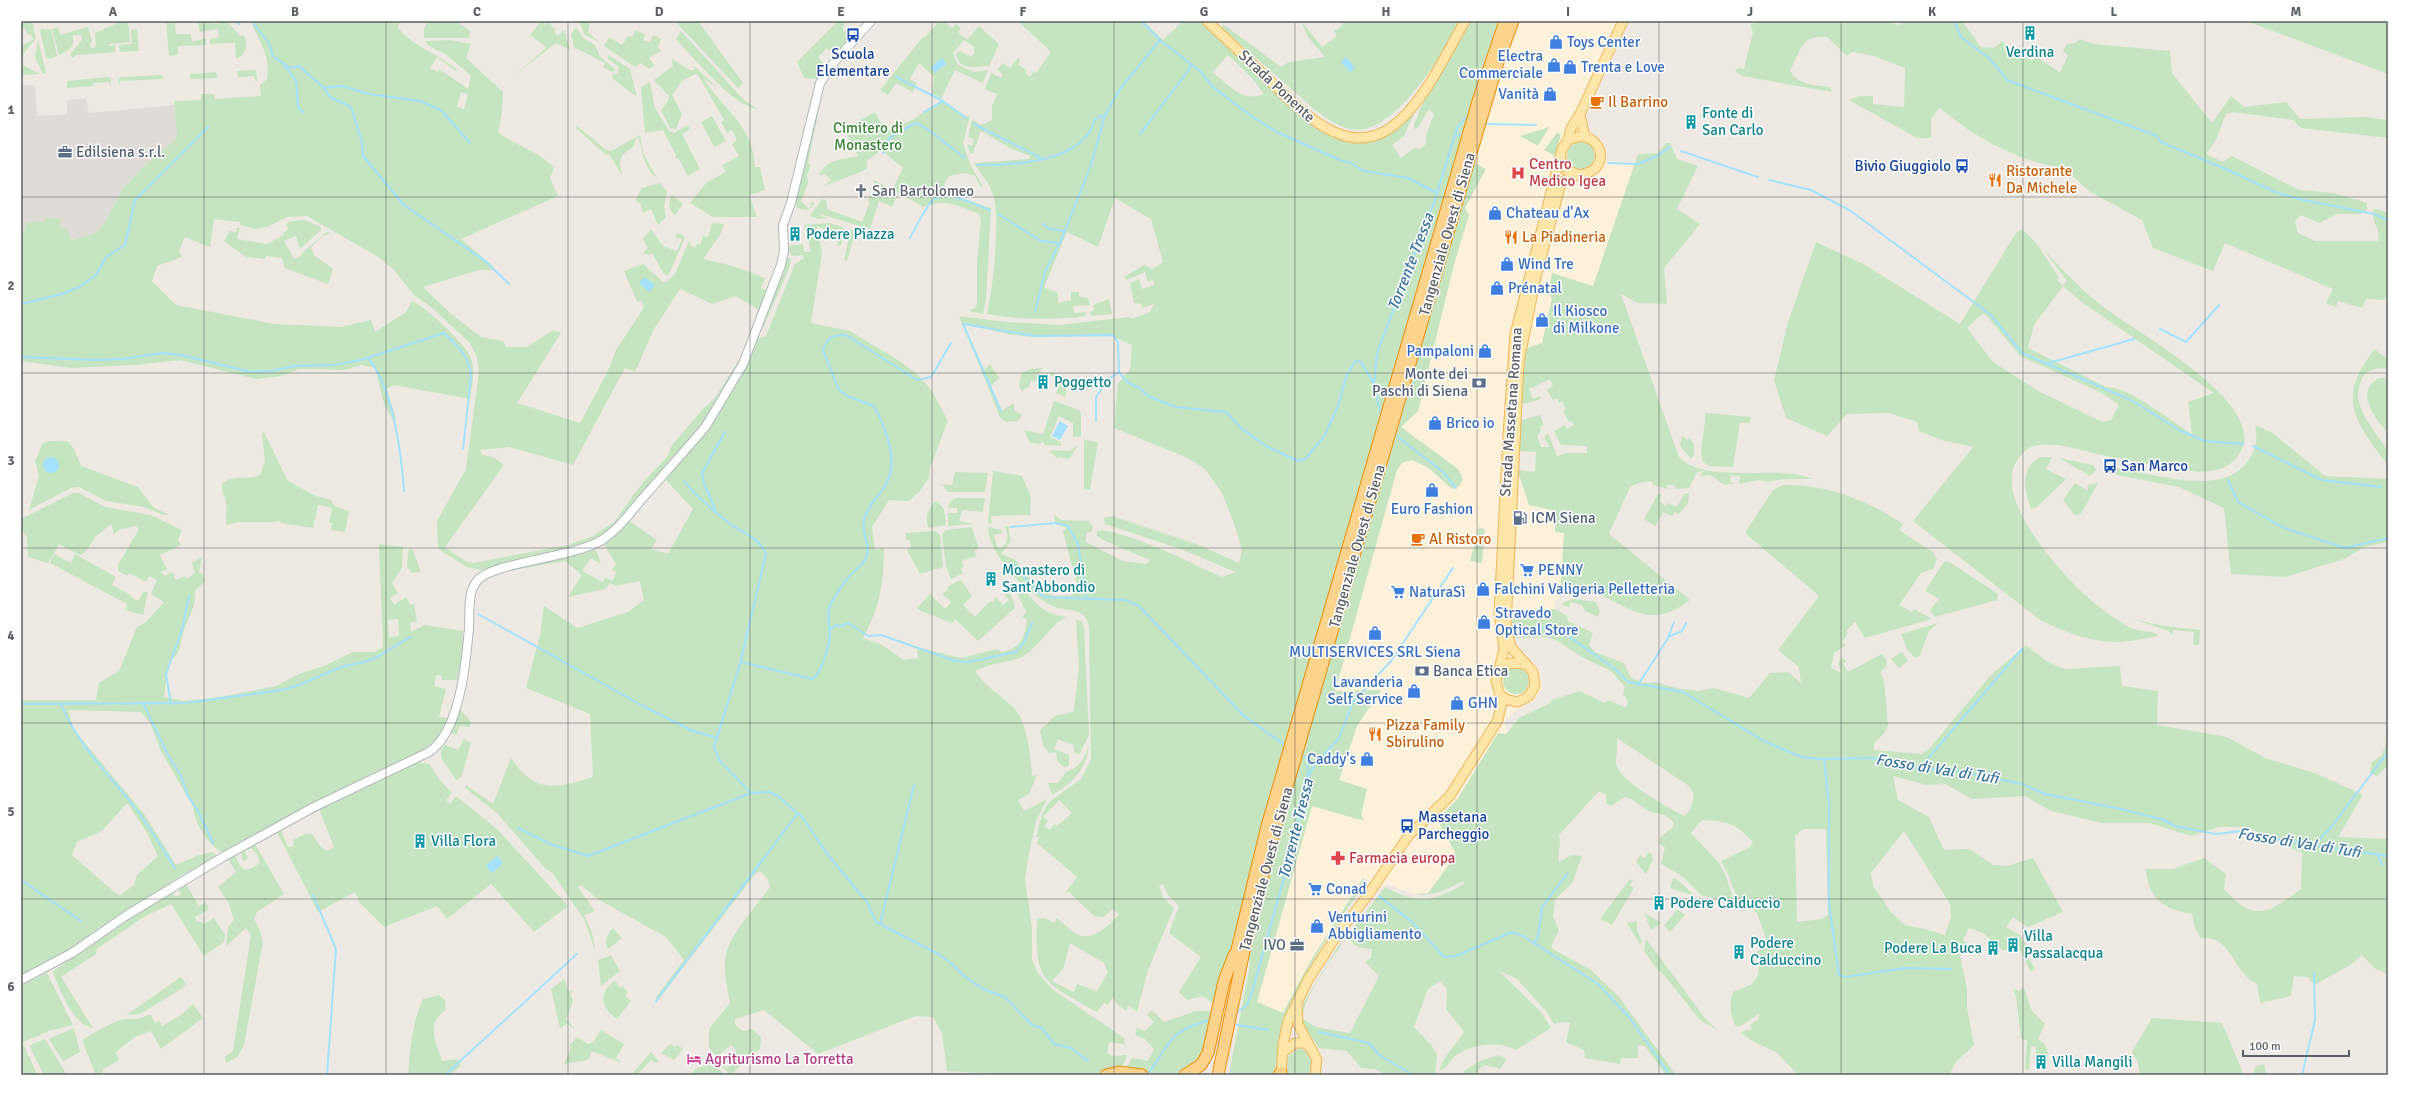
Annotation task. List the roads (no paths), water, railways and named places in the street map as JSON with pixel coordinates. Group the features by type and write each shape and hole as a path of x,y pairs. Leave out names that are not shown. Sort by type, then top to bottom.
{"highway":[{"name":"Tangenziale Ovest di Siena","path":"1210,1075 1241,947 1269,819 1473,116 1504,21"},
{"name":"Tangenziale Ovest di Siena","path":"1218,1075 1241,947 1472,150 1498,62 1513,21"},
{"path":"1185,1075 1200,1065 1208,1053 1224,981 1241,947"},
{"path":"1225,1075 1241,947"},
{"path":"1110,1074 1142,1075"}],"main road":[{"path":"21,980 72,953 127,915 223,857 327,801 429,752 445,735 456,706 465,659 471,594 476,582 493,571 575,552 609,536 706,426 743,364 780,268 784,251 783,225 820,83 828,69 871,21"},
{"name":"Strada Ponente","path":"1207,21 1312,120 1334,133 1365,137 1394,125 1405,115 1424,90 1465,21"},
{"name":"Strada Massetana Romana","path":"1498,720 1503,698 1496,686 1496,676 1504,649 1499,608 1513,352 1532,261 1561,159 1562,149 1568,140 1571,128 1580,114 1623,21"},
{"path":"1568,140 1576,137 1585,137 1580,114"},
{"name":"Strada Massetana Romana","path":"1281,1074 1288,1021 1298,1000 1331,944 1368,895 1402,844 1416,827 1449,797 1498,720 1518,702 1529,696 1535,685 1533,672 1523,664 1510,644 1506,623 1519,362 1536,277 1560,186 1570,177 1586,175 1596,168 1600,157 1597,145 1585,137"},
{"path":"1561,159 1567,170 1579,175"},
{"path":"1499,670 1510,663 1523,664"},
{"path":"1503,698 1518,702"},
{"path":"1298,1000 1298,1024 1314,1050 1318,1063 1315,1075"},
{"path":"1283,1052 1291,1044 1299,1042 1308,1045 1314,1050"}],"water":[{"path":"1346,57 1355,68 1350,72 1341,62"},
{"path":"942,58 946,64 935,73 931,67"},
{"path":"644,277 655,285 649,292 639,283"},
{"path":"1060,421 1068,426 1060,440 1052,436"},
{"path":"51,457 57,459 59,465 57,471 51,473 45,471 43,465 45,459"},
{"path":"497,856 503,863 492,873 486,866"}],"waterway":[{"path":"235,21 239,24"},
{"path":"1141,21 1160,40 1201,72 1214,88 1254,118 1279,133 1342,161 1349,162 1364,171 1408,178 1437,193"},
{"path":"1954,21 1961,37 1989,58 2007,80 2157,136 2161,142 2228,170 2275,192 2303,200 2374,214 2388,220"},
{"path":"254,24 269,43 273,56 290,68 299,66 324,88 342,86 369,94 420,101 441,110 470,143"},
{"path":"998,214 1041,241 1060,243 1091,165 1105,115 1120,89 1160,40"},
{"path":"1140,134 1188,71 1191,64"},
{"path":"284,65 296,80 298,107 303,112"},
{"path":"896,77 943,101 966,118"},
{"path":"324,88 330,97 351,107 362,142 363,156 404,205 484,260 509,284"},
{"path":"924,112 943,101"},
{"name":"Torrente Tressa","path":"1381,416 1374,384 1377,353 1434,203 1457,128 1469,114"},
{"path":"977,165 1028,162 1063,153 1077,145 1088,134 1095,119 1104,115"},
{"path":"883,153 890,137 916,123 927,129 965,158"},
{"path":"974,124 1043,159"},
{"path":"1484,124 1536,125"},
{"path":"21,304 62,294 79,287 96,275 106,257 125,245 135,200 208,127"},
{"path":"1454,137 1465,132"},
{"path":"1608,163 1638,164 1657,156 1670,147"},
{"path":"1681,151 1758,177"},
{"path":"1769,180 1811,190 1851,211 1991,315 2022,353 2133,401 2179,430 2205,441 2243,444"},
{"path":"910,238 927,207 933,200 939,197 946,196 962,199 990,210"},
{"path":"1043,224 1050,229 1065,231"},
{"path":"1035,312 1045,272 1059,244"},
{"path":"2160,329 2186,342 2219,305"},
{"path":"1001,411 963,324 1035,336 1113,335 1118,342 1119,372"},
{"path":"21,357 96,360 123,359 162,353 181,355 251,372 271,371 295,366 333,365 361,360 444,333 462,352 470,369 471,376 463,449"},
{"path":"741,662 812,679 819,672 824,659 830,633 828,620 830,606 843,584 862,564 868,554 863,525 864,520 869,507 886,484 891,470 892,462 890,446 874,406 847,396 839,390 823,350 827,342 834,336 846,335 917,380 931,377 951,343"},
{"path":"2045,364 2134,339"},
{"path":"368,358 377,371 384,387 395,422 401,458 404,491"},
{"path":"1096,421 1096,397 1109,379 1119,372 1127,382 1139,388 1150,397 1176,407 1226,412 1241,428 1266,446 1298,461 1305,459 1324,437 1338,406 1346,377 1355,361 1361,362 1373,382"},
{"path":"715,509 704,483 702,473 725,432"},
{"name":"Torrente Tressa","path":"1394,434 1443,472 1456,488"},
{"path":"2253,446 2322,480 2381,487"},
{"path":"2228,480 2238,502 2284,528 2345,548 2388,538"},
{"path":"684,481 700,498 729,523 760,544 766,554 740,664 714,747 720,761 751,793"},
{"path":"1010,527 1056,523 1068,526 1078,544 1086,596"},
{"path":"1015,565 1029,583 1044,597 1125,600 1139,606 1243,715 1286,746"},
{"name":"Torrente Tressa","path":"1236,1013 1247,1005 1252,992 1287,867 1310,773 1315,764 1339,738 1353,702 1391,661 1453,568"},
{"path":"171,704 166,674 182,630 189,596"},
{"path":"478,614 643,706 693,731 718,738"},
{"path":"1638,685 1668,638 1674,622"},
{"path":"829,630 836,625 841,626 848,623 868,636 881,635 955,661 969,662 1016,652 1024,642 1032,623"},
{"path":"1668,637 1682,631 1686,623"},
{"name":"Fosso di Val di Tufi","path":"1512,630 1540,628 1558,629 1615,669 1628,682 1683,692 1764,741 1801,757 1819,759 1880,758 1922,770 1944,768 2022,784 2045,794 2121,809 2164,820 2175,826 2215,834 2242,831 2285,841 2388,856"},
{"path":"21,704 186,703 281,690 297,686 345,666 373,659 411,637"},
{"path":"1919,769 2022,649"},
{"path":"61,704 68,719 85,746 136,809 175,868"},
{"path":"144,705 168,755 181,776 188,796 197,809 213,843"},
{"path":"2314,845 2332,826 2388,752"},
{"path":"1301,754 1308,759 1308,780"},
{"path":"1824,759 1829,805 1829,904 1839,975 1845,977 1905,968 1951,969"},
{"path":"880,924 914,785"},
{"path":"518,828 550,844 588,856 751,793 769,792 778,796 803,818 828,855 867,902 876,922 940,955 964,976 983,989 1005,997 1032,1025 1042,1028 1054,1044 1071,1048 1088,1061"},
{"path":"656,1001 798,813"},
{"path":"2378,855 2382,865"},
{"path":"1534,943 1538,937 1542,907 1568,873"},
{"path":"21,880 81,921"},
{"path":"313,895 336,949 327,1075"},
{"path":"1379,896 1411,921 1444,957 1456,956 1512,932 1523,936 1598,984 1629,1017 1670,1075"},
{"path":"445,1075 577,954"},
{"path":"2302,1075 2315,1020 2314,973"},
{"name":"Torrente Tressa","path":"1147,1075 1166,1046 1177,1034 1196,1024 1210,1020"},
{"path":"1232,1024 1268,1030"},
{"path":"1319,1032 1369,1043 1379,1055 1413,1075"}],"place":[{"name":"Verdina","path":"2030,33"},
{"name":"Scuola Elementare","path":"853,35"},
{"name":"Toys Center","path":"1556,42"},
{"name":"Electra Commerciale","path":"1554,65"},
{"name":"Trenta e Love","path":"1570,67"},
{"name":"Vanità","path":"1550,94"},
{"name":"Il Barrino","path":"1597,102"},
{"name":"Fonte di San Carlo","path":"1691,122"},
{"name":"Edilsiena s.r.l.","path":"65,152"},
{"name":"Bivio Giuggiolo","path":"1962,166"},
{"name":"Centro Medico Igea","path":"1518,173"},
{"name":"Ristorante Da Michele","path":"1995,180"},
{"name":"San Bartolomeo","path":"861,191"},
{"name":"Chateau d'Ax","path":"1495,213"},
{"name":"Podere Piazza","path":"795,234"},
{"name":"La Piadineria","path":"1511,237"},
{"name":"Wind Tre","path":"1507,264"},
{"name":"Prénatal","path":"1497,288"},
{"name":"Il Kiosco di Milkone","path":"1542,320"},
{"name":"Pampaloni","path":"1485,351"},
{"name":"Poggetto","path":"1043,382"},
{"name":"Monte dei Paschi di Siena","path":"1479,383"},
{"name":"Brico io","path":"1435,423"},
{"name":"San Marco","path":"2110,466"},
{"name":"Euro Fashion","path":"1432,490"},
{"name":"ICM Siena","path":"1520,518"},
{"name":"Al Ristoro","path":"1418,539"},
{"name":"PENNY","path":"1527,570"},
{"name":"Monastero di Sant'Abbondio","path":"991,579"},
{"name":"Falchini Valigeria Pelletteria","path":"1483,589"},
{"name":"NaturaSì","path":"1398,592"},
{"name":"Stravedo Optical Store","path":"1484,622"},
{"name":"MULTISERVICES SRL Siena","path":"1375,633"},
{"name":"Banca Etica","path":"1422,671"},
{"name":"Lavanderia Self Service","path":"1414,691"},
{"name":"GHN","path":"1457,703"},
{"name":"Pizza Family Sbirulino","path":"1375,734"},
{"name":"Caddy's","path":"1367,759"},
{"name":"Massetana Parcheggio","path":"1407,826"},
{"name":"Villa Flora","path":"420,841"},
{"name":"Farmacia europa","path":"1338,858"},
{"name":"Conad","path":"1315,889"},
{"name":"Podere Calduccio","path":"1659,903"},
{"name":"Venturini Abbigliamento","path":"1317,926"},
{"name":"IVO","path":"1297,945"},
{"name":"Villa Passalacqua","path":"2013,945"},
{"name":"Podere La Buca","path":"1993,948"},
{"name":"Podere Calduccino","path":"1739,952"},
{"name":"Agriturismo La Torretta","path":"694,1059"},
{"name":"Villa Mangili","path":"2041,1062"}],"park label":[{"name":"Cimitero di Monastero","path":"868,136"}]}
